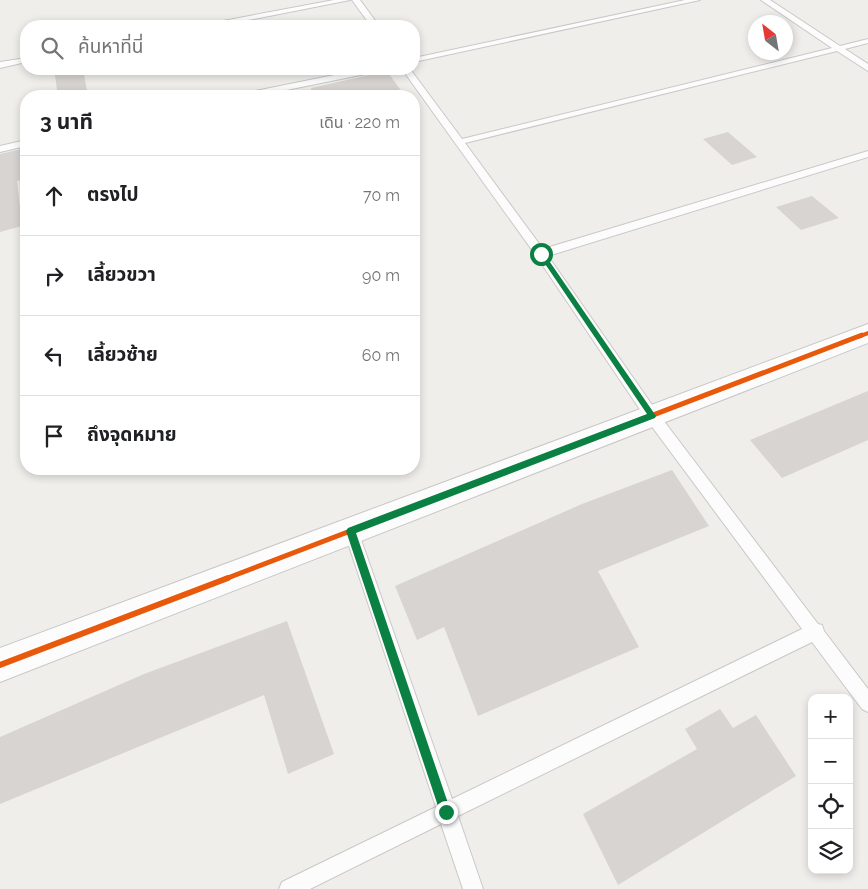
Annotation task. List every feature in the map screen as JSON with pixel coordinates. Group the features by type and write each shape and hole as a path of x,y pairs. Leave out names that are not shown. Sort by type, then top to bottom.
{"street":[{"path":"0,665 868,333"}],"lane":[{"path":"239,20 346,0"},
{"path":"356,0 371,20"},
{"path":"420,59 696,0"},
{"path":"765,0 868,68"},
{"path":"459,142 868,41"},
{"path":"0,65 20,61"},
{"path":"274,90 346,75"},
{"path":"410,75 541,254 652,416 816,631 868,703"},
{"path":"0,149 20,144"},
{"path":"541,254 868,154"},
{"path":"351,531 473,889"},
{"path":"289,889 816,631"}],"building":[{"path":"55,75 84,75 87,90 57,90"},
{"path":"369,75 390,75 401,90 311,90 311,88"},
{"path":"728,132 757,157 732,165 703,139"},
{"path":"20,149 20,180 17,181 20,227 0,232 0,154"},
{"path":"812,196 839,218 801,230 776,207"},
{"path":"868,391 868,440 782,478 750,440"},
{"path":"672,470 709,526 598,571 639,647 478,716 444,627 417,640 395,586 582,504"},
{"path":"287,621 334,754 288,774 264,695 0,804 0,737 144,674"},
{"path":"720,709 733,728 756,715 796,776 618,885 583,814 697,749 685,729"}],"cycle path":[{"path":"0,665 868,333"}],"route":[{"path":"446,812 351,531 652,416 541,254"}]}
